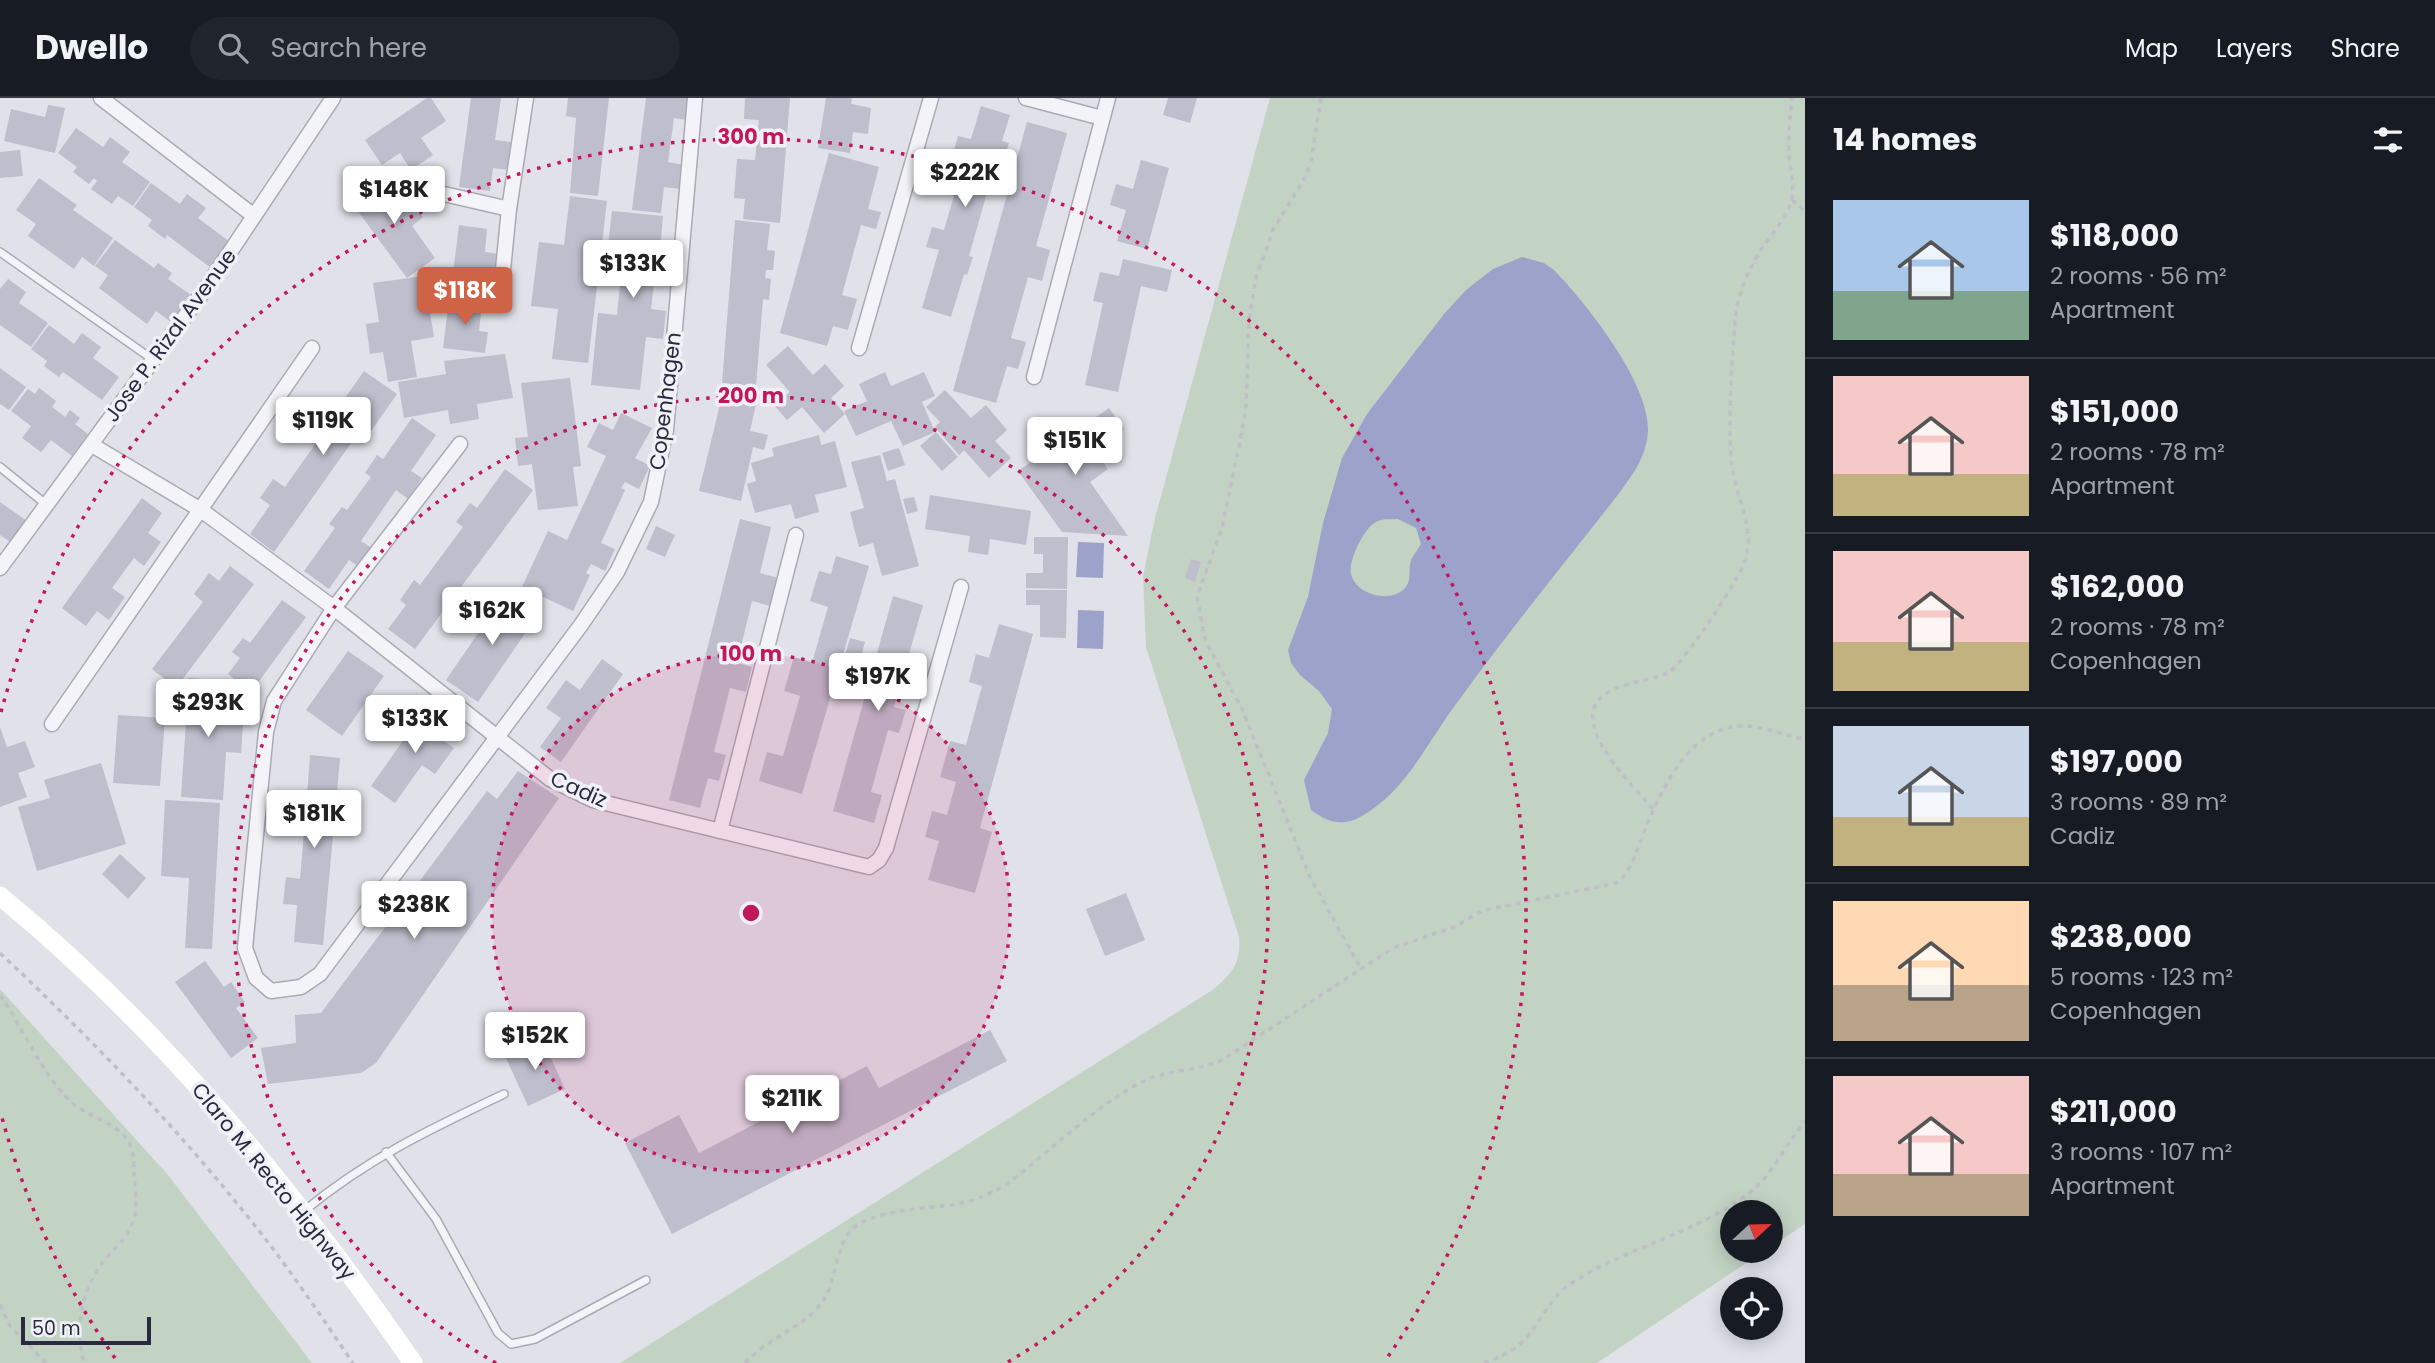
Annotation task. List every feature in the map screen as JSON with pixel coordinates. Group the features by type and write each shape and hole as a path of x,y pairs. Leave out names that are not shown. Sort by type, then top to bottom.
{"main road":[{"name":"Claro M. Recto Highway","path":"0,896 83,968 167,1051 247,1140 303,1211 413,1363"}],"street":[{"path":"102,98 254,216"},
{"name":"Jose P. Rizal Avenue","path":"0,568 49,506 152,359 206,288 333,98"},
{"path":"499,300 509,209 526,98"},
{"name":"Copenhagen","path":"460,444 334,608 274,701 266,732 245,948 256,978 271,991 301,988 320,974 497,738 617,572 651,502 666,430 695,98"},
{"path":"859,348 930,98"},
{"path":"1026,98 1102,118"},
{"path":"1034,377 1108,98"},
{"path":"431,191 509,209"},
{"path":"52,724 312,348"},
{"name":"Cadiz","path":"92,445 201,510 334,608 550,779 593,800 869,867 879,860 886,848 961,587"},
{"path":"720,831 796,536"}],"lane":[{"path":"0,252 152,359"},
{"path":"0,467 49,506"},
{"path":"303,1211 350,1174 386,1152 504,1094"},
{"path":"386,1152 436,1219 498,1333 511,1344 534,1339 646,1280"}],"path":[{"path":"1321,98 1311,161 1305,178 1273,230 1256,278 1249,319 1246,407 1240,441 1222,528 1197,596 1205,640 1242,709 1310,877 1360,967"},
{"path":"1653,809 1599,740 1593,725 1593,710 1599,699 1609,692 1659,677 1681,662 1745,562 1748,524 1734,479 1731,446 1737,309 1750,270 1791,200 1793,175 1789,156 1792,98"},
{"path":"1791,200 1805,211"},
{"path":"745,1363 765,1343 813,1313 830,1287 846,1239 858,1224 902,1211 960,1203 1000,1188 1092,1115 1140,1082 1171,1073 1199,1069 1222,1060 1360,967 1393,948 1454,927 1489,909 1616,883 1629,869 1653,809 1681,763 1699,744 1716,732 1737,726 1750,726 1805,739"},
{"path":"0,953 75,1024 181,1138 274,1250 353,1363"},
{"path":"0,995 43,1065 69,1100 89,1116 121,1133 131,1147 135,1191 133,1222 121,1244 105,1260 85,1295 79,1316 84,1363"},
{"path":"1484,1363 1511,1351 1524,1340 1550,1303 1573,1282 1721,1211 1750,1192 1766,1177 1805,1121"},
{"path":"0,1305 15,1332 46,1363"}],"green space":[{"path":"1270,98 1805,98 1805,1224 1783,1239 1783,1200 1720,1200 1720,1264 1745,1264 1725,1277 1720,1277 1720,1281 1597,1363 620,1363 1214,989 1234,966 1239,954 1239,937 1146,647 1143,576 1155,518"},
{"path":"0,989 168,1175 312,1363 0,1363"}],"water":[{"path":"1522,257 1544,263 1567,284 1613,344 1638,389 1646,411 1648,430 1645,448 1625,485 1476,677 1403,781 1376,807 1360,817 1347,822 1329,820 1311,810 1304,780 1328,733 1332,709 1319,691 1300,675 1291,663 1288,650 1308,597 1323,523 1342,458 1367,414 1444,314 1466,290 1493,269","holes":["1398,519 1416,528 1421,544 1412,558 1409,581 1405,588 1391,596 1375,595 1354,581 1351,574 1354,553 1371,525 1381,520"]},
{"path":"1078,542 1104,543 1103,578 1076,577"},
{"path":"1078,610 1104,611 1103,649 1077,648"}],"building":[{"path":"427,98 431,98 446,121 421,138 433,155 411,170 400,153 382,165 365,140"},
{"path":"471,98 501,98 495,140 511,142 508,170 493,168 490,191 459,187"},
{"path":"568,98 609,98 598,196 570,193 576,118 566,116"},
{"path":"646,98 690,98 687,120 674,118 668,162 684,165 681,189 664,187 661,213 632,210"},
{"path":"745,98 790,98 780,223 743,219 745,199 734,198 737,159 755,160 759,120 744,119"},
{"path":"826,98 852,98 851,104 871,108 868,134 853,132 850,153 818,148"},
{"path":"1168,98 1197,98 1190,123 1163,115"},
{"path":"48,105 65,108 55,153 4,141 11,109 45,117"},
{"path":"981,106 1010,115 1002,141 1009,143 1004,159 997,157 969,256 973,257 967,275 964,274 951,317 922,308 939,250 926,247 932,227 944,230 962,168 950,165 958,136 971,139"},
{"path":"1027,122 1067,133 1036,246 1050,250 1042,281 1028,277 1011,338 1026,342 1018,369 1007,366 996,403 953,391"},
{"path":"76,128 103,147 110,137 130,152 122,162 150,182 133,206 118,196 112,204 91,189 97,181 94,178 89,184 73,172 77,167 58,153"},
{"path":"20,150 23,176 0,178 0,152"},
{"path":"829,153 879,167 868,209 881,212 876,229 861,225 842,295 857,299 848,330 833,326 827,346 780,333"},
{"path":"1141,160 1169,168 1147,249 1117,241 1126,210 1110,205 1116,184 1133,189"},
{"path":"39,178 77,205 73,210 113,238 94,266 82,257 74,269 28,236 36,224 16,210"},
{"path":"378,178 394,201 405,193 423,217 412,226 435,258 407,278 349,199"},
{"path":"151,183 180,204 187,194 206,208 198,218 230,242 211,268 167,235 165,239 148,226 152,220 134,207"},
{"path":"570,196 607,201 588,363 552,359 558,309 531,306 539,242 564,245"},
{"path":"612,211 663,216 661,240 677,242 674,278 655,276 651,309 666,311 663,339 646,337 640,390 591,385 598,313 617,315 623,254 607,253"},
{"path":"735,220 770,224 767,250 775,251 773,270 766,270 765,278 771,279 769,300 763,299 756,386 722,383"},
{"path":"459,225 487,229 485,252 500,254 496,283 479,281 477,302 450,298"},
{"path":"115,240 154,268 158,263 172,273 168,279 191,295 171,322 156,311 147,324 99,288 108,275 95,266"},
{"path":"1123,259 1172,270 1167,292 1141,286 1118,392 1085,385 1103,303 1093,301 1100,272 1119,276"},
{"path":"424,276 434,337 411,341 417,377 388,382 383,352 370,354 366,324 379,322 373,283"},
{"path":"8,279 26,292 19,303 48,323 31,347 0,325 0,289"},
{"path":"449,300 482,303 479,331 488,332 485,353 443,348"},
{"path":"49,325 74,344 82,333 101,347 93,358 119,377 102,400 63,372 59,377 44,366 47,361 31,349"},
{"path":"788,346 813,375 825,364 844,386 831,398 845,414 824,433 802,407 787,420 774,405 790,392 766,365"},
{"path":"505,354 513,398 477,404 479,419 450,424 448,410 404,418 398,382 446,374 444,361"},
{"path":"0,368 26,387 9,410 0,404"},
{"path":"364,371 397,394 362,444 354,439 274,552 250,534 270,505 260,498 273,479 285,487 323,433 311,425 328,401 338,408"},
{"path":"885,372 891,386 924,372 935,396 922,402 935,432 903,446 891,421 856,436 844,411 867,401 859,384"},
{"path":"570,378 581,466 573,467 578,506 538,510 532,464 518,466 515,438 528,437 521,383"},
{"path":"39,388 56,401 52,407 65,417 70,410 80,418 75,424 88,434 72,456 51,440 41,452 22,438 31,426 11,411 28,389 35,394"},
{"path":"945,390 971,418 986,405 1007,430 995,441 1011,458 989,478 964,450 959,455 935,427 940,422 926,407"},
{"path":"722,396 756,404 750,431 768,435 764,450 753,447 741,501 699,491"},
{"path":"1109,408 1124,429 1096,451 1108,469 1090,482 1128,536 1062,532 1018,471 1049,450 1038,436 1059,421 1068,437"},
{"path":"621,413 652,428 635,458 650,466 639,489 625,482 621,488 625,490 601,543 615,549 605,571 591,564 586,573 590,575 573,611 522,587 548,531 567,540 606,456 587,447 599,423 613,430"},
{"path":"412,418 436,435 411,471 422,478 408,499 396,490 361,541 375,550 362,569 349,560 329,589 304,571 335,528 329,524 342,507 347,510 371,477 365,473 377,455 383,459"},
{"path":"936,432 958,457 942,471 920,446"},
{"path":"819,435 821,445 835,441 847,487 815,495 819,512 795,519 791,504 755,513 747,484 756,481 751,463 774,456 772,448"},
{"path":"899,448 905,465 888,471 882,453"},
{"path":"880,455 887,481 895,479 919,566 882,576 873,543 859,547 850,512 864,508 851,462"},
{"path":"505,469 533,490 415,649 388,629 406,605 400,600 414,580 420,585 463,527 456,522 470,503 477,508"},
{"path":"930,495 1031,511 1026,545 990,539 988,555 968,552 970,536 925,529"},
{"path":"914,497 918,511 907,514 903,499"},
{"path":"142,498 162,513 148,533 161,542 144,566 134,558 112,588 125,597 109,620 97,611 86,626 62,608"},
{"path":"0,502 27,521 12,543 0,535"},
{"path":"740,519 771,527 760,573 778,578 770,606 752,601 737,663 752,667 746,692 730,688 714,752 726,755 719,781 708,778 700,808 669,800"},
{"path":"656,526 675,535 665,557 646,549"},
{"path":"1034,537 1068,537 1067,589 1026,588 1026,573 1043,573 1043,554 1034,554"},
{"path":"836,556 869,566 802,794 759,781 767,752 783,756 800,696 784,691 794,657 812,663 828,607 810,601 819,571 831,574"},
{"path":"1191,559 1201,562 1195,582 1185,578"},
{"path":"230,566 254,584 176,688 152,669 203,602 194,594 209,573 219,581"},
{"path":"1026,590 1067,590 1066,638 1040,637 1040,605 1026,605"},
{"path":"507,591 539,613 478,702 446,680"},
{"path":"893,596 923,605 894,707 906,710 899,733 888,730 871,792 882,795 874,823 833,811"},
{"path":"282,600 306,617 251,692 228,674 240,658 232,652 243,638 250,643"},
{"path":"999,624 1033,634 980,828 992,832 975,893 928,880 939,841 925,837 932,811 947,815 956,782 940,777 950,741 966,745 982,686 969,682 976,654 989,658"},
{"path":"850,638 865,642 855,677 840,673"},
{"path":"348,651 384,676 342,736 306,710"},
{"path":"602,659 623,674 561,762 540,747 561,718 546,708 566,680 580,690"},
{"path":"189,678 231,681 229,724 243,725 241,753 226,752 223,800 181,797"},
{"path":"427,707 452,724 441,739 454,748 435,774 422,765 395,803 371,786"},
{"path":"118,715 165,718 160,786 113,783"},
{"path":"0,727 7,747 25,741 35,767 18,773 27,797 0,807"},
{"path":"310,755 340,758 323,945 294,942 297,905 283,904 286,877 300,879 305,820 290,818 293,796 307,797"},
{"path":"101,763 126,844 37,871 18,807 50,798 44,780"},
{"path":"518,771 559,798 376,1063 361,1073 268,1084 261,1048 296,1043 295,1015 321,1013 487,791 497,799"},
{"path":"165,800 220,803 212,949 185,948 189,878 161,876"},
{"path":"120,854 146,878 128,899 102,874"},
{"path":"1126,893 1145,940 1105,956 1086,909"},
{"path":"205,961 224,987 231,982 245,1002 236,1008 258,1038 231,1058 175,982"},
{"path":"990,1030 1007,1061 672,1234 625,1143 679,1115 699,1153 867,1066 879,1088"},
{"path":"542,1039 565,1089 528,1106 505,1056"}]}
